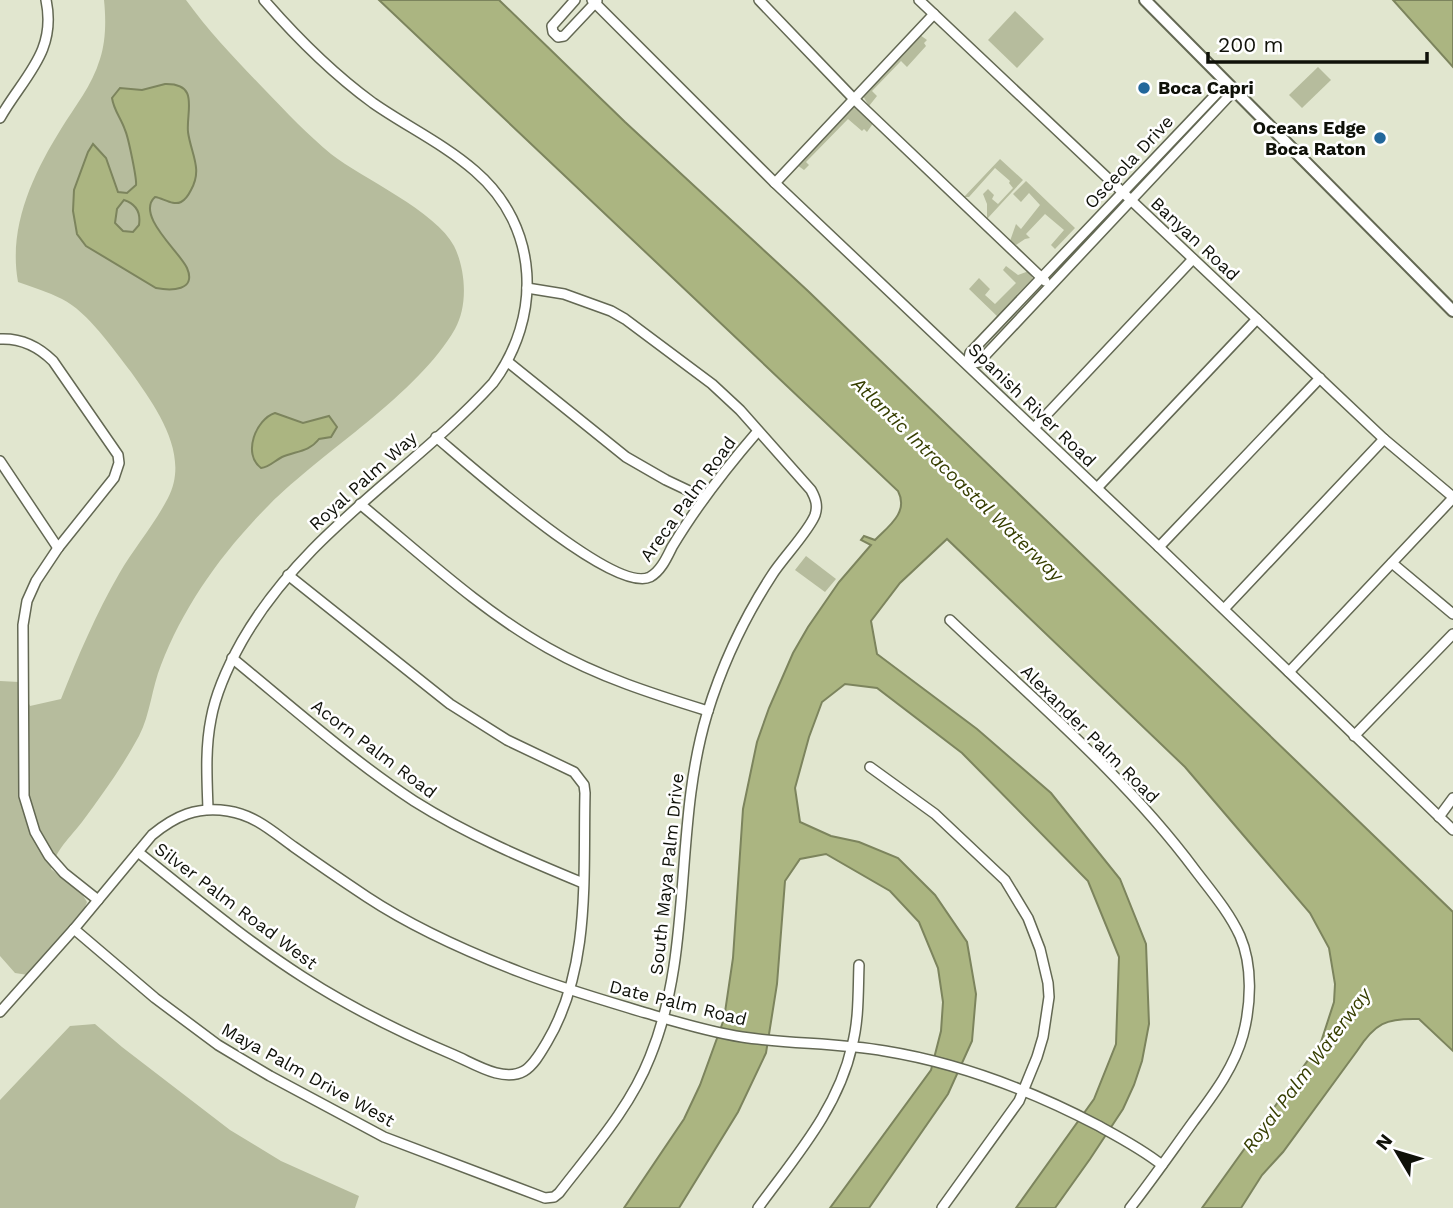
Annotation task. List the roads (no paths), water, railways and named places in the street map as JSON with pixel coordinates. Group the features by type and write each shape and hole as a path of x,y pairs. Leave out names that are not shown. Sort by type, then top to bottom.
{"main road":[{"path":"1145,0 1453,311"}],"street":[{"path":"0,118 44,49 49,27 46,0"},
{"name":"Royal Palm Way","path":"208,809 207,755 211,719 221,684 232,659 262,609 288,575 320,541 482,395 508,362 524,318 527,288 526,262 520,238 507,209 488,183 463,162 349,85 304,45 264,0"},
{"path":"575,0 552,26 552,32 558,37 564,36 595,1"},
{"path":"759,0 854,99 1050,286"},
{"name":"Banyan Road","path":"919,0 1384,439 1453,498"},
{"name":"Spanish River Road","path":"595,1 775,183 1160,547 1453,830"},
{"path":"775,183 934,14"},
{"name":"Osceola Drive","path":"1231,87 1229,96 979,362 968,364 970,353 1122,192 1221,89 1231,87"},
{"path":"1034,428 1194,259"},
{"path":"527,288 564,294 625,319 712,384 758,431"},
{"path":"1097,488 1257,319"},
{"path":"0,339 27,343 47,355 118,455 119,463 114,478 58,548 36,581 27,601 23,625 24,796 35,832 49,856 64,873 99,900"},
{"path":"508,362 626,457 704,498"},
{"path":"1160,547 1320,379"},
{"name":"Areca Palm Road","path":"436,437 560,538 608,567 635,579 650,577 657,572 704,498 758,431"},
{"name":"South Maya Palm Drive","path":"554,1197 629,1099 651,1056 663,1018 676,954 690,787 708,711 727,659 750,613 776,569 813,520 817,508 816,498 811,490 758,431"},
{"path":"1224,609 1384,439"},
{"path":"0,461 58,548"},
{"path":"1289,672 1453,498"},
{"path":"360,504 478,601 549,649 604,676 708,711"},
{"path":"1392,563 1453,614"},
{"path":"288,575 450,704 507,740 578,776 584,785 585,793 583,883 580,947 570,991"},
{"name":"Alexander Palm Road","path":"950,620 1100,761 1130,793 1185,856 1240,937 1248,970 1249,1003 1237,1053 1222,1082 1130,1208"},
{"path":"1354,736 1453,634"},
{"name":"Acorn Palm Road","path":"232,659 355,758 414,800 476,836 583,883"},
{"path":"870,767 935,814 1005,880 1028,918 1040,949 1048,983 1040,1047 1024,1089 942,1208"},
{"path":"1439,817 1453,798"},
{"path":"0,1012 99,900 152,835 185,813 208,809"},
{"name":"Date Palm Road","path":"208,809 227,810 254,819 404,919 488,959 570,991 706,1030 743,1037 852,1047 968,1070 1024,1089 1074,1113 1163,1165"},
{"name":"Silver Palm Road West","path":"138,852 253,942 313,983 389,1026 505,1075 524,1072 536,1059 563,1013 570,991"},
{"name":"Maya Palm Drive West","path":"74,929 155,998 218,1045 291,1088 416,1150 545,1198 554,1197"},
{"path":"758,1208 828,1110 845,1073 852,1047 858,1003 859,965"}],"water":[{"path":"379,0 499,0 625,122 808,291 1453,912 1453,1051 1419,1019 1382,1024 1363,1042 1283,1152 1262,1175 1241,1208 1202,1208 1321,1042 1334,1002 1335,984 1329,948 1310,913 1185,767 947,539 900,583 871,621 877,654 977,729 1051,793 1120,879 1146,944 1149,1024 1142,1061 1123,1109 1055,1208 1016,1208 1094,1099 1116,1044 1119,957 1088,881 962,753 877,688 845,684 822,702 809,737 795,788 800,822 831,836 859,842 898,858 935,895 967,942 976,994 972,1041 948,1094 869,1208 830,1208 931,1070 941,1031 943,1002 938,968 919,922 890,891 826,854 800,859 785,881 777,984 766,1053 738,1112 679,1208 624,1208 684,1119 700,1085 724,1019 733,958 743,809 757,742 769,708 793,653 808,627 839,582 871,545 861,540 864,536 875,540 886,529 899,512 901,499 898,491"},
{"path":"1393,0 1453,0 1453,67"},
{"path":"165,84 176,85 183,88 189,100 188,132 196,168 194,182 181,202 155,197 150,205 154,223 187,268 188,281 181,288 156,288 86,246 77,234 73,211 74,190 93,144 106,158 118,192 127,193 136,185 126,134 112,98 120,88 142,90","holes":["124,200 135,206 139,216 139,225 133,232 123,231 115,223 117,209"]},
{"path":"275,413 303,423 329,416 337,427 331,437 319,439 307,449 282,457 261,468 252,454 254,438 262,422"}],"place":[{"name":"Boca Capri","path":"1144,88"},
{"name":"Oceans Edge Boca Raton","path":"1380,138"}],"water label":[{"name":"Atlantic Intracoastal Waterway","path":"958,479"},
{"name":"Royal Palm Waterway","path":"1306,1070"}]}
